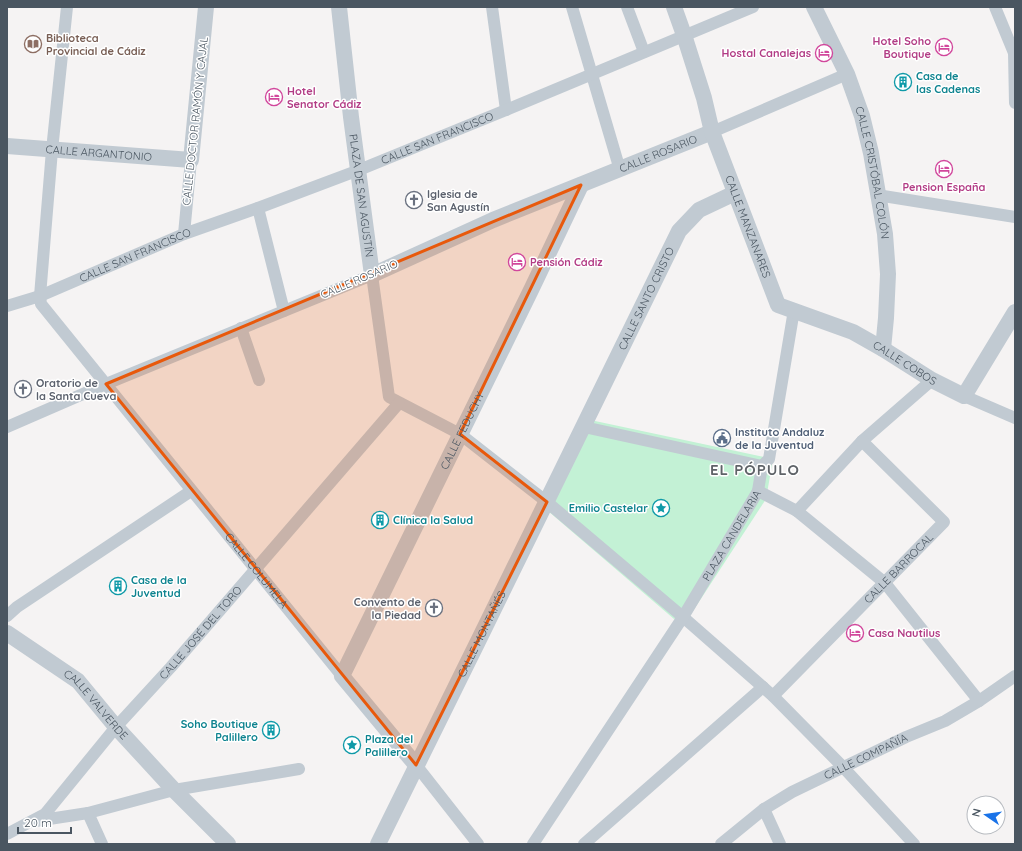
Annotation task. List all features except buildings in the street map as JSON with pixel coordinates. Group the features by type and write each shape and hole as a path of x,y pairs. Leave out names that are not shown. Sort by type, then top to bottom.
{"street":[{"path":"40,296 66,7"},
{"name":"CALLE DOCTOR RAMÓN Y CAJAL","path":"184,234 206,7"},
{"name":"PLAZA DE SAN AGUSTÍN","path":"339,7 351,117 372,274"},
{"path":"492,7 506,110"},
{"path":"572,7 620,170"},
{"path":"627,7 644,52"},
{"name":"CALLE MANZANARES","path":"674,7 704,98 712,132 778,305 794,310"},
{"name":"CALLE SAN FRANCISCO","path":"7,306 40,296 184,234 359,170 753,7"},
{"name":"CALLE CRISTÓBAL COLÓN","path":"814,7 847,74 862,116 871,153 877,195 885,234 888,274 886,318 882,349"},
{"path":"995,7 1014,53 1015,103"},
{"path":"712,132 847,74"},
{"name":"CALLE ROSARIO","path":"7,427 106,384 372,274 486,223 712,132"},
{"name":"CALLE ARGANTONIO","path":"7,146 191,160"},
{"name":"CALLE FEDUCHY","path":"342,676 581,185"},
{"name":"CALLE SANTO CRISTO","path":"584,427 679,231 699,210 735,193"},
{"path":"877,195 1015,217"},
{"path":"258,208 284,311"},
{"path":"372,274 389,397 460,434 547,502 683,617 773,696 843,767 914,844"},
{"name":"CALLE COLUMELA","path":"40,296 41,304 191,491 416,765 478,844"},
{"name":"CALLE COBOS","path":"794,310 853,332 932,380 964,396 1015,418"},
{"name":"PLAZA CANDELARIA","path":"533,844 683,617 758,491 762,466 769,459 794,310"},
{"path":"964,396 1015,312"},
{"path":"241,328 259,380"},
{"path":"797,511 862,442 932,380"},
{"name":"CALLE JOSÉ DEL TORO","path":"31,822 45,814 116,727 171,667 399,403"},
{"path":"547,502 584,427 762,466"},
{"name":"CALLE BARROCAL","path":"773,696 944,522 862,442"},
{"path":"7,616 18,607 191,491"},
{"path":"758,491 797,511 885,583 979,701"},
{"name":"CALLE MONTAÑÉS","path":"378,844 547,502"},
{"name":"CALLE VALVERDE","path":"7,633 78,681 116,727 174,790 228,844"},
{"name":"CALLE COMPAÑÍA","path":"722,844 764,809 792,792 906,737 945,721 979,701 1015,676"},
{"path":"584,844 763,687"},
{"path":"7,834 31,822 88,813 174,790 299,769"},
{"path":"764,809 780,844"},
{"path":"88,813 102,844"}],"highlighted area":[{"path":"581,185 460,434 547,502 416,765 106,384"}],"green space":[{"path":"581,418 773,459 766,499 691,614 674,619 548,511"}],"place":[{"name":"Biblioteca Provincial de Cádiz","path":"33,44"},
{"name":"Hotel Soho Boutique","path":"944,47"},
{"name":"Hostal Canalejas","path":"824,53"},
{"name":"Casa de las Cadenas","path":"903,82"},
{"name":"Hotel Senator Cádiz","path":"274,97"},
{"name":"Pension España","path":"944,169"},
{"name":"Iglesia de San Agustín","path":"414,200"},
{"name":"Pensión Cádiz","path":"517,262"},
{"name":"Oratorio de la Santa Cueva","path":"23,389"},
{"name":"Instituto Andaluz de la Juventud","path":"722,438"},
{"name":"Emilio Castelar","path":"661,508"},
{"name":"Clínica la Salud","path":"380,520"},
{"name":"Casa de la Juventud","path":"118,586"},
{"name":"Convento de la Piedad","path":"434,608"},
{"name":"Casa Nautilus","path":"855,633"},
{"name":"Soho Boutique Palillero","path":"271,730"},
{"name":"Plaza del Palillero","path":"352,745"}],"district":[{"name":"EL PÓPULO","path":"755,469"}]}
